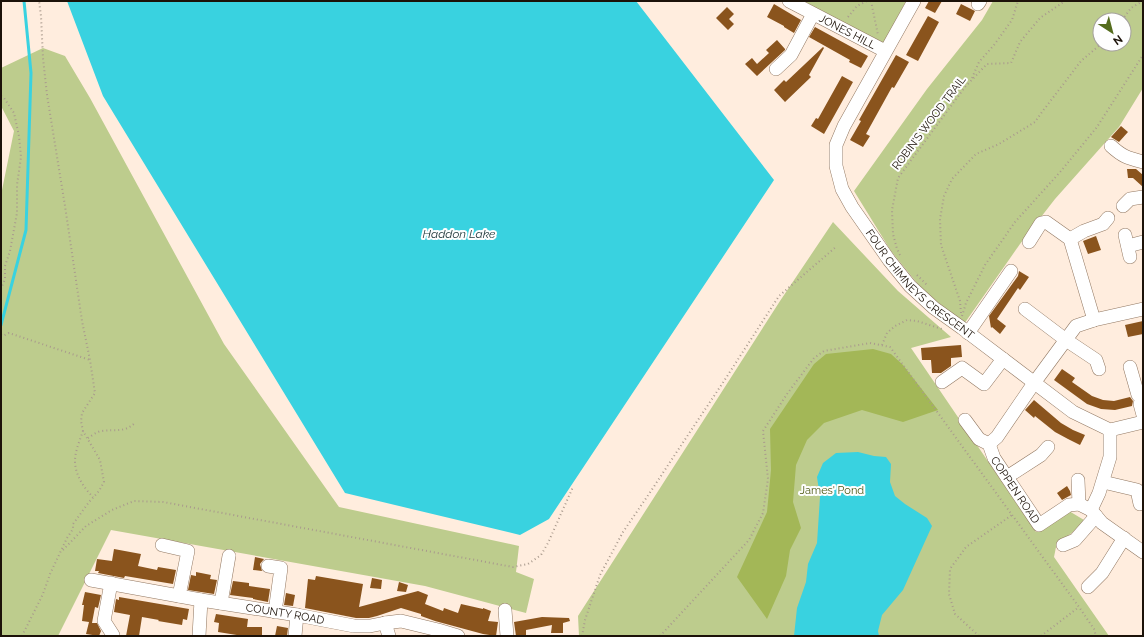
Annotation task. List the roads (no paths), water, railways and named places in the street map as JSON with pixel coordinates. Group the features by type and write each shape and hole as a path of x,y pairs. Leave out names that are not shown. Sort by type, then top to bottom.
{"street":[{"name":"JONES HILL","path":"789,1 885,51"},
{"name":"FOUR CHIMNEYS CRESCENT","path":"914,1 844,126 836,145 836,166 842,189 852,207 889,260 910,286 934,308 1073,412 1110,430"},
{"path":"776,69 791,55 813,14"},
{"path":"1111,146 1120,154 1143,162"},
{"path":"1123,206 1130,199 1143,197"},
{"path":"1070,239 1084,231 1103,224 1108,218"},
{"path":"1029,242 1041,223 1044,222 1070,239 1094,320"},
{"path":"1128,246 1143,242"},
{"path":"968,333 1011,271"},
{"path":"1025,309 1066,340 1096,360 1098,369"},
{"name":"COPPEN ROAD","path":"989,444 996,437 1076,326 1094,320 1143,309"},
{"path":"942,382 962,368 984,384 1003,359"},
{"path":"1130,367 1140,405"},
{"name":"COPPEN ROAD","path":"965,420 979,439 989,444 994,458 1039,525 1069,505 1079,504"},
{"path":"1063,545 1075,540 1093,513 1110,457 1110,430 1143,422"},
{"path":"1007,476 1041,456 1048,447"},
{"path":"1078,480 1079,504 1093,513 1102,523 1143,552"},
{"path":"1103,482 1137,490 1140,504"},
{"path":"1088,587 1102,573 1124,538"},
{"path":"162,544 188,551 179,596"},
{"path":"221,603 229,556"},
{"path":"268,566 280,568 275,612"},
{"name":"COUNTY ROAD","path":"91,580 354,626 370,626 401,621 437,633 458,636"},
{"path":"111,583 104,621 113,636"},
{"path":"199,636 201,600"},
{"path":"505,610 507,636"},
{"path":"295,636 297,615"},
{"path":"385,623 388,636"}],"water":[{"name":"Haddon Lake","path":"67,1 636,1 774,180 549,519 520,535 345,493 103,96"},
{"name":"James' Pond","path":"858,452 886,457 891,464 890,482 895,496 927,518 932,526 903,590 882,615 878,631 879,636 794,636 797,608 806,582 808,564 817,543 820,497 817,477 823,463 836,453"}],"waterway":[{"path":"1,325 26,230 31,73 24,1"}]}
